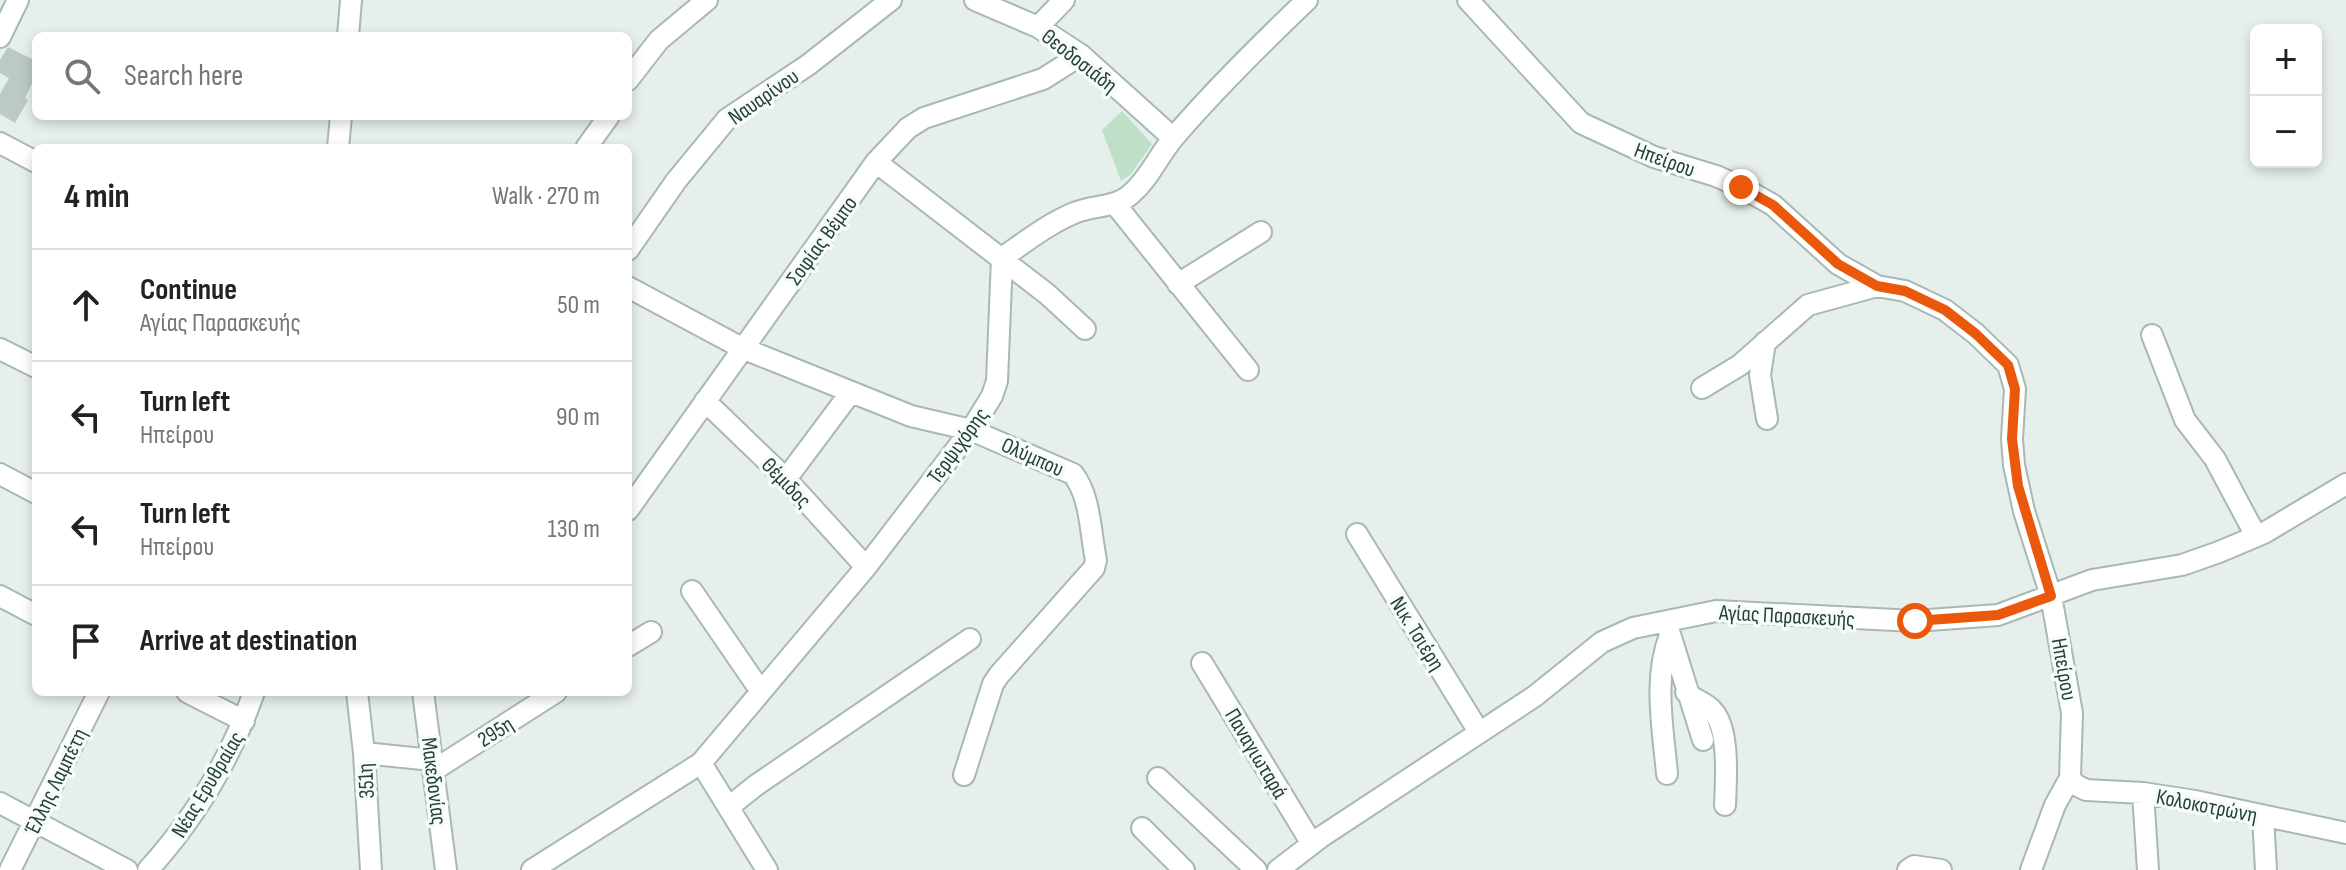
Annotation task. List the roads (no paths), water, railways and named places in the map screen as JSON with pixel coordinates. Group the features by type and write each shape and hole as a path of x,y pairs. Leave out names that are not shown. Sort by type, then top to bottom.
{"street":[{"path":"0,37 18,0"},
{"path":"348,32 351,0"},
{"path":"632,75 659,40 707,0"},
{"name":"Ναυαρίνου","path":"632,244 676,181 727,119 808,65 891,0"},
{"name":"Θεοδοσιάδη","path":"975,0 1038,27 1081,55 1173,138"},
{"path":"1038,27 1064,0"},
{"path":"1002,258 1037,233 1077,212 1115,204 1129,196 1143,183 1173,138 1307,0"},
{"name":"Ηπείρου","path":"1468,0 1581,123 1654,157 1716,176 1773,205 1838,264 1877,286 1905,291 1945,310 1976,334 2012,372 2015,389 2014,465 2027,523 2051,596 2072,713 2070,778 2055,805 2031,870"},
{"name":"Σοφίας Βέμπο","path":"632,504 876,162 908,128 924,118 1043,79 1081,55"},
{"path":"338,144 341,120"},
{"path":"589,144 606,120"},
{"path":"0,143 32,160"},
{"path":"876,162 1002,258 1085,329"},
{"path":"1115,204 1248,370"},
{"path":"1178,284 1261,232"},
{"name":"Τερψιχόρης","path":"532,870 701,763 866,567 971,430 992,396 997,381 1002,258"},
{"path":"1702,388 1740,365 1808,305 1877,286"},
{"name":"Ολύμπου","path":"632,289 742,348 911,416 971,430 1073,474 1082,489 1096,560 1090,574 993,684 964,775"},
{"path":"2152,335 2185,420 2215,459 2256,536"},
{"path":"1765,342 1760,375 1767,419"},
{"path":"0,349 32,365"},
{"path":"786,479 851,392"},
{"name":"Θέμιδος","path":"705,401 786,479 866,567"},
{"path":"0,474 32,491"},
{"name":"Αγίας Παρασκευής","path":"1278,870 1312,844 1535,696 1602,642 1633,628 1668,627 1702,612 1735,610 1900,621 1979,618 2008,612 2092,580 2182,565 2256,536 2346,484"},
{"name":"Νικ. Τσιέρη","path":"1357,534 1479,732"},
{"path":"692,591 760,690"},
{"path":"0,596 32,613"},
{"path":"1668,627 1703,740"},
{"path":"1667,774 1660,696 1662,656 1668,627"},
{"path":"632,644 651,632"},
{"path":"729,807 970,639"},
{"name":"Παναγιωταρά","path":"1202,663 1312,844"},
{"path":"1686,692 1712,710 1721,726 1726,764 1725,805"},
{"name":"Έλλης Λαμπέτη","path":"10,870 97,696"},
{"path":"195,696 244,721"},
{"name":"Νέας Ερυθραίας","path":"148,870 180,835 205,795 244,721 253,696"},
{"name":"351η","path":"357,696 371,870"},
{"name":"Μακεδονίας","path":"424,696 446,870"},
{"name":"295η","path":"433,765 549,696"},
{"path":"364,753 433,765"},
{"path":"701,763 767,870"},
{"path":"1158,778 1256,870"},
{"name":"Κολοκοτρώνη","path":"2070,778 2086,790 2143,793 2346,833"},
{"path":"2143,793 2148,870"},
{"path":"0,803 127,870"},
{"path":"2263,816 2266,870"},
{"path":"1142,828 1184,870"},
{"path":"1911,868 1941,870"}]}
